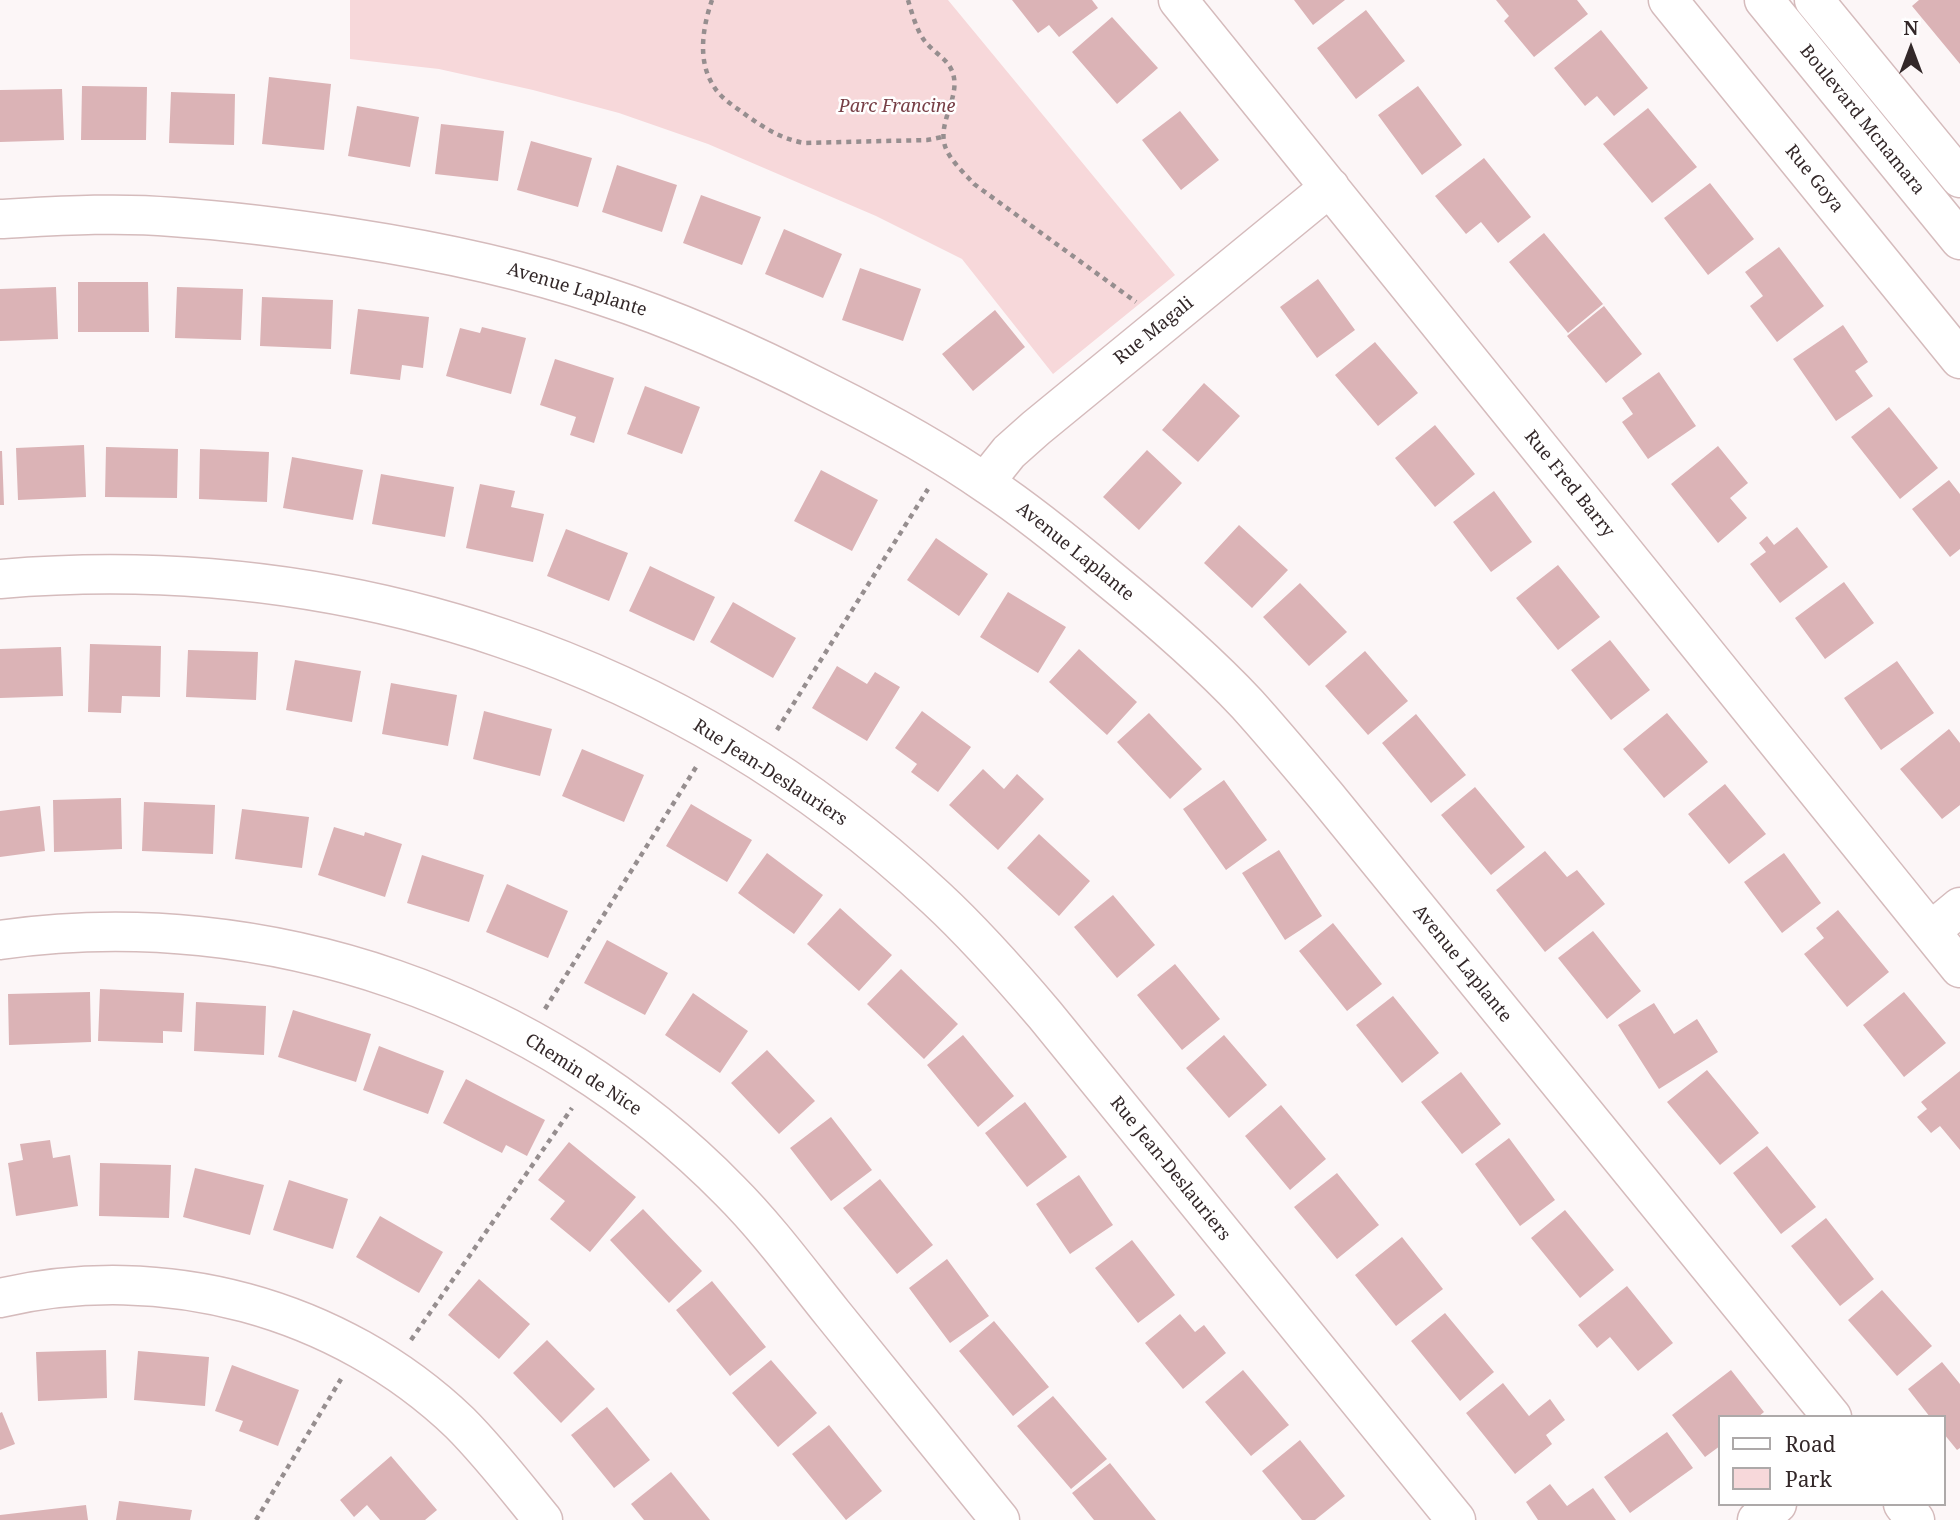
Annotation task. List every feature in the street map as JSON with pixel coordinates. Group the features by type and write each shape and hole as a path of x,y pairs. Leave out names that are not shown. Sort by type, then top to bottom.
{"street":[{"name":"Rue Fred Barry","path":"1178,0 1960,968"},
{"name":"Rue Goya","path":"1668,0 1960,359"},
{"name":"Boulevard Mcnamara","path":"1764,0 1960,240"},
{"path":"1814,0 1960,178"},
{"name":"Rue Magali","path":"985,482 1009,452 1036,428 1329,187"},
{"name":"Avenue Laplante","path":"0,219 172,216 333,235 421,249 521,272 607,297 749,353 858,407 985,482 1063,541 1138,603 1197,655 1247,705 1326,796 1830,1415"},
{"name":"Rue Jean-Deslauriers","path":"0,579 106,574 225,579 343,596 421,613 535,649 608,679 680,714 782,776 846,822 908,872 947,908 1011,975 1457,1520"},
{"path":"1930,931 1960,907"},
{"name":"Chemin de Nice","path":"0,940 130,932 209,937 287,949 401,981 475,1011 545,1047 643,1113 674,1138 731,1192 772,1238 1000,1520"},
{"path":"0,1298 64,1287 156,1286 247,1302 305,1322 387,1365 436,1402 480,1444 543,1520"},
{"path":"1757,1520 1774,1506"}],"path":[{"path":"712,0 703,37 708,76 714,88 728,102 774,132 789,140 804,143 927,140 942,137"},
{"path":"908,0 923,40 950,67 953,77 951,105 942,137 947,151 957,165 974,184 1142,307"},
{"path":"771,738 932,482"},
{"path":"541,1014 702,758"},
{"path":"405,1347 578,1099"},
{"path":"256,1520 345,1372"}],"green space":[{"name":"Parc Francine","path":"350,0 948,0 1175,275 1053,374 962,259 876,216 708,144 619,113 439,69 350,59"}],"building":[{"path":"1012,0 1092,0 1098,8 1059,37 1049,25 1038,33"},
{"path":"1294,0 1345,0 1313,25"},
{"path":"1496,0 1577,0 1588,14 1534,57 1504,21 1509,16"},
{"path":"1919,0 1960,0 1960,64 1912,6"},
{"path":"1366,10 1405,61 1356,99 1317,48"},
{"path":"1112,17 1158,68 1117,104 1072,52"},
{"path":"1601,30 1648,88 1614,116 1597,96 1585,106 1554,68"},
{"path":"269,77 331,84 324,150 262,144"},
{"path":"82,86 147,87 146,140 81,140"},
{"path":"1418,86 1462,145 1422,175 1378,115"},
{"path":"62,89 64,140 0,142 0,90"},
{"path":"171,92 235,94 234,145 169,143"},
{"path":"357,106 419,117 410,167 348,156"},
{"path":"1648,108 1697,167 1652,203 1603,144"},
{"path":"1180,111 1219,160 1181,190 1142,140"},
{"path":"441,124 504,131 498,181 435,174"},
{"path":"531,141 592,158 578,207 517,190"},
{"path":"1484,158 1531,217 1498,243 1481,222 1466,234 1435,196"},
{"path":"617,165 677,185 662,232 602,212"},
{"path":"1710,183 1754,239 1708,275 1664,218"},
{"path":"701,195 761,217 742,265 683,243"},
{"path":"784,229 842,254 823,298 765,274"},
{"path":"1544,233 1603,304 1568,333 1509,262"},
{"path":"1779,247 1824,306 1777,342 1750,306 1763,296 1745,272"},
{"path":"860,268 921,289 903,341 842,320"},
{"path":"1318,279 1355,330 1317,358 1280,307"},
{"path":"78,282 148,282 149,332 78,332"},
{"path":"56,287 58,339 0,341 0,289"},
{"path":"177,287 243,289 241,340 175,338"},
{"path":"262,297 333,300 331,349 260,346"},
{"path":"1604,306 1642,354 1606,383 1567,336"},
{"path":"358,309 429,317 423,368 402,365 400,380 350,374"},
{"path":"995,310 1025,347 973,391 942,354"},
{"path":"1843,325 1868,362 1855,371 1873,396 1836,421 1793,359"},
{"path":"482,327 526,338 511,394 446,376 460,328 480,333"},
{"path":"1375,342 1418,393 1378,426 1335,375"},
{"path":"555,359 614,378 594,443 570,435 576,417 540,405"},
{"path":"1659,372 1696,426 1648,459 1622,422 1633,414 1622,398"},
{"path":"1204,383 1240,416 1198,462 1162,430"},
{"path":"645,386 700,407 682,454 627,434"},
{"path":"1889,407 1938,468 1900,499 1851,437"},
{"path":"1435,425 1475,474 1435,507 1395,458"},
{"path":"84,445 86,497 18,500 16,448"},
{"path":"1718,446 1748,483 1730,498 1747,518 1718,543 1671,484"},
{"path":"106,447 178,449 177,498 105,497"},
{"path":"200,449 269,452 267,502 199,499"},
{"path":"1147,450 1182,483 1139,530 1103,497"},
{"path":"2,451 4,505 0,505"},
{"path":"292,457 363,470 353,520 283,508"},
{"path":"821,470 878,500 852,551 794,521"},
{"path":"381,474 454,487 445,537 372,524"},
{"path":"1949,480 1960,494 1960,549 1950,557 1912,509"},
{"path":"480,484 515,491 511,507 544,514 533,562 466,548"},
{"path":"1494,491 1532,542 1491,572 1453,522"},
{"path":"1239,525 1288,570 1252,608 1204,563"},
{"path":"1797,527 1828,567 1780,603 1750,564 1766,552 1759,543 1767,536 1774,545"},
{"path":"566,529 628,553 609,601 547,576"},
{"path":"936,538 988,574 959,616 907,580"},
{"path":"1558,565 1600,617 1558,650 1516,598"},
{"path":"650,566 715,597 694,641 629,611"},
{"path":"1844,582 1874,623 1825,659 1795,618"},
{"path":"1300,583 1347,632 1309,666 1263,617"},
{"path":"1008,592 1066,627 1038,673 980,637"},
{"path":"733,602 796,638 773,678 710,642"},
{"path":"1610,640 1650,690 1611,720 1571,670"},
{"path":"90,644 161,646 160,697 122,696 121,713 88,712"},
{"path":"61,647 63,696 0,698 0,649"},
{"path":"1079,649 1137,702 1107,735 1049,682"},
{"path":"188,650 258,652 256,700 186,697"},
{"path":"1365,651 1408,701 1368,735 1325,686"},
{"path":"295,660 361,671 352,722 286,710"},
{"path":"1897,661 1934,713 1881,750 1844,698"},
{"path":"837,666 867,684 875,672 900,687 867,741 812,708"},
{"path":"391,683 457,695 448,746 382,734"},
{"path":"484,711 552,729 540,776 473,759"},
{"path":"922,711 971,747 938,792 911,772 917,764 895,748"},
{"path":"1149,713 1202,769 1170,799 1117,742"},
{"path":"1667,713 1708,762 1664,798 1623,749"},
{"path":"1416,714 1466,775 1431,803 1382,743"},
{"path":"1949,729 1960,743 1960,805 1942,819 1900,769"},
{"path":"582,749 644,775 624,822 562,796"},
{"path":"983,769 1004,789 1017,774 1044,799 998,850 949,805"},
{"path":"1224,780 1267,840 1226,870 1183,809"},
{"path":"1725,784 1766,834 1729,864 1688,814"},
{"path":"1475,787 1525,847 1491,875 1441,815"},
{"path":"121,798 122,849 54,852 53,800"},
{"path":"144,802 215,805 213,854 142,851"},
{"path":"691,804 752,840 727,882 666,846"},
{"path":"40,806 45,851 0,857 0,811"},
{"path":"242,809 309,817 302,868 235,859"},
{"path":"334,827 364,836 365,832 402,844 385,897 318,875"},
{"path":"1039,834 1090,881 1059,916 1007,868"},
{"path":"1279,850 1322,916 1285,940 1242,873"},
{"path":"1545,851 1567,877 1577,870 1605,904 1545,952 1496,890"},
{"path":"767,853 823,895 794,934 738,893"},
{"path":"1784,853 1821,903 1782,933 1744,882"},
{"path":"422,855 484,875 469,922 407,903"},
{"path":"507,884 568,911 548,958 486,932"},
{"path":"1113,895 1155,945 1117,978 1074,927"},
{"path":"840,908 892,955 859,991 807,944"},
{"path":"1838,910 1889,972 1847,1007 1804,954 1824,938 1816,928"},
{"path":"1333,923 1382,984 1347,1011 1299,951"},
{"path":"1593,931 1641,991 1607,1019 1558,958"},
{"path":"607,940 668,973 645,1015 584,983"},
{"path":"1175,964 1220,1019 1182,1050 1137,995"},
{"path":"901,969 958,1024 924,1059 867,1004"},
{"path":"100,989 184,993 182,1032 163,1031 163,1043 98,1041"},
{"path":"90,992 91,1042 9,1045 8,994"},
{"path":"1904,992 1946,1043 1904,1077 1863,1025"},
{"path":"693,993 748,1031 720,1073 665,1035"},
{"path":"1393,996 1439,1053 1402,1083 1356,1025"},
{"path":"196,1002 266,1006 264,1055 194,1051"},
{"path":"1654,1003 1674,1034 1697,1019 1718,1052 1659,1089 1618,1025"},
{"path":"293,1010 371,1034 356,1082 278,1057"},
{"path":"963,1035 1014,1096 978,1127 927,1065"},
{"path":"1224,1035 1267,1085 1229,1118 1186,1068"},
{"path":"379,1046 444,1071 428,1114 363,1090"},
{"path":"767,1050 815,1101 779,1134 731,1083"},
{"path":"1707,1070 1759,1133 1720,1165 1667,1102"},
{"path":"1960,1071 1960,1150 1940,1126 1931,1133 1917,1117 1927,1109 1921,1102"},
{"path":"1461,1072 1501,1124 1462,1154 1421,1102"},
{"path":"466,1079 545,1120 527,1156 506,1145 502,1153 443,1123"},
{"path":"1025,1102 1067,1157 1027,1187 985,1133"},
{"path":"1281,1105 1326,1159 1290,1190 1245,1136"},
{"path":"831,1117 872,1170 831,1201 790,1148"},
{"path":"1509,1138 1555,1200 1520,1226 1475,1164"},
{"path":"50,1140 53,1158 70,1155 78,1206 16,1216 8,1163 23,1160 20,1144"},
{"path":"569,1142 636,1197 590,1252 550,1219 565,1201 538,1180"},
{"path":"1767,1146 1816,1207 1781,1234 1733,1173"},
{"path":"100,1163 171,1165 169,1218 99,1216"},
{"path":"195,1168 264,1185 250,1235 183,1217"},
{"path":"1337,1173 1379,1225 1337,1259 1294,1207"},
{"path":"1079,1175 1113,1225 1070,1254 1036,1204"},
{"path":"880,1179 933,1245 897,1274 843,1208"},
{"path":"289,1180 348,1199 333,1249 273,1230"},
{"path":"643,1209 702,1271 669,1303 610,1240"},
{"path":"1565,1210 1614,1270 1580,1298 1531,1238"},
{"path":"380,1216 443,1252 419,1293 356,1257"},
{"path":"1826,1218 1874,1279 1840,1306 1791,1246"},
{"path":"1402,1237 1443,1289 1396,1326 1355,1275"},
{"path":"1132,1240 1175,1295 1138,1323 1095,1268"},
{"path":"947,1259 989,1316 950,1343 909,1288"},
{"path":"479,1279 530,1324 499,1359 448,1315"},
{"path":"712,1281 766,1347 730,1376 676,1310"},
{"path":"1627,1286 1673,1343 1638,1371 1610,1337 1597,1348 1578,1325"},
{"path":"1882,1290 1932,1346 1897,1376 1848,1320"},
{"path":"1445,1313 1494,1372 1460,1401 1411,1341"},
{"path":"1180,1314 1195,1332 1204,1325 1226,1353 1183,1389 1145,1343"},
{"path":"994,1321 1049,1387 1013,1416 959,1351"},
{"path":"547,1340 595,1389 561,1423 513,1373"},
{"path":"106,1350 107,1398 38,1401 36,1352"},
{"path":"138,1351 209,1357 205,1406 134,1400"},
{"path":"771,1360 817,1413 778,1447 732,1393"},
{"path":"1942,1362 1960,1384 1960,1448 1957,1450 1946,1436 1946,1415 1928,1415 1908,1389"},
{"path":"232,1365 299,1390 278,1446 239,1431 243,1421 215,1411"},
{"path":"1243,1370 1289,1425 1251,1456 1205,1402"},
{"path":"1731,1370 1764,1412 1760,1415 1718,1415 1718,1447 1705,1457 1672,1415"},
{"path":"1503,1383 1529,1416 1550,1399 1565,1420 1546,1435 1552,1444 1515,1474 1466,1413"},
{"path":"1053,1396 1107,1459 1071,1489 1017,1426"},
{"path":"607,1407 650,1460 614,1488 571,1435"},
{"path":"2,1412 15,1444 0,1450 0,1413"},
{"path":"829,1425 882,1491 846,1520 792,1454"},
{"path":"1667,1432 1693,1468 1630,1513 1604,1477"},
{"path":"1300,1440 1345,1496 1315,1520 1302,1520 1262,1471"},
{"path":"391,1456 437,1510 425,1520 380,1520 367,1505 354,1517 340,1500"},
{"path":"1110,1463 1156,1520 1094,1520 1072,1493"},
{"path":"671,1472 710,1520 644,1520 631,1504"},
{"path":"1550,1484 1567,1506 1593,1488 1616,1520 1538,1520 1526,1502"},
{"path":"119,1501 192,1510 190,1520 116,1520"},
{"path":"86,1505 88,1520 0,1520 0,1515"}]}
